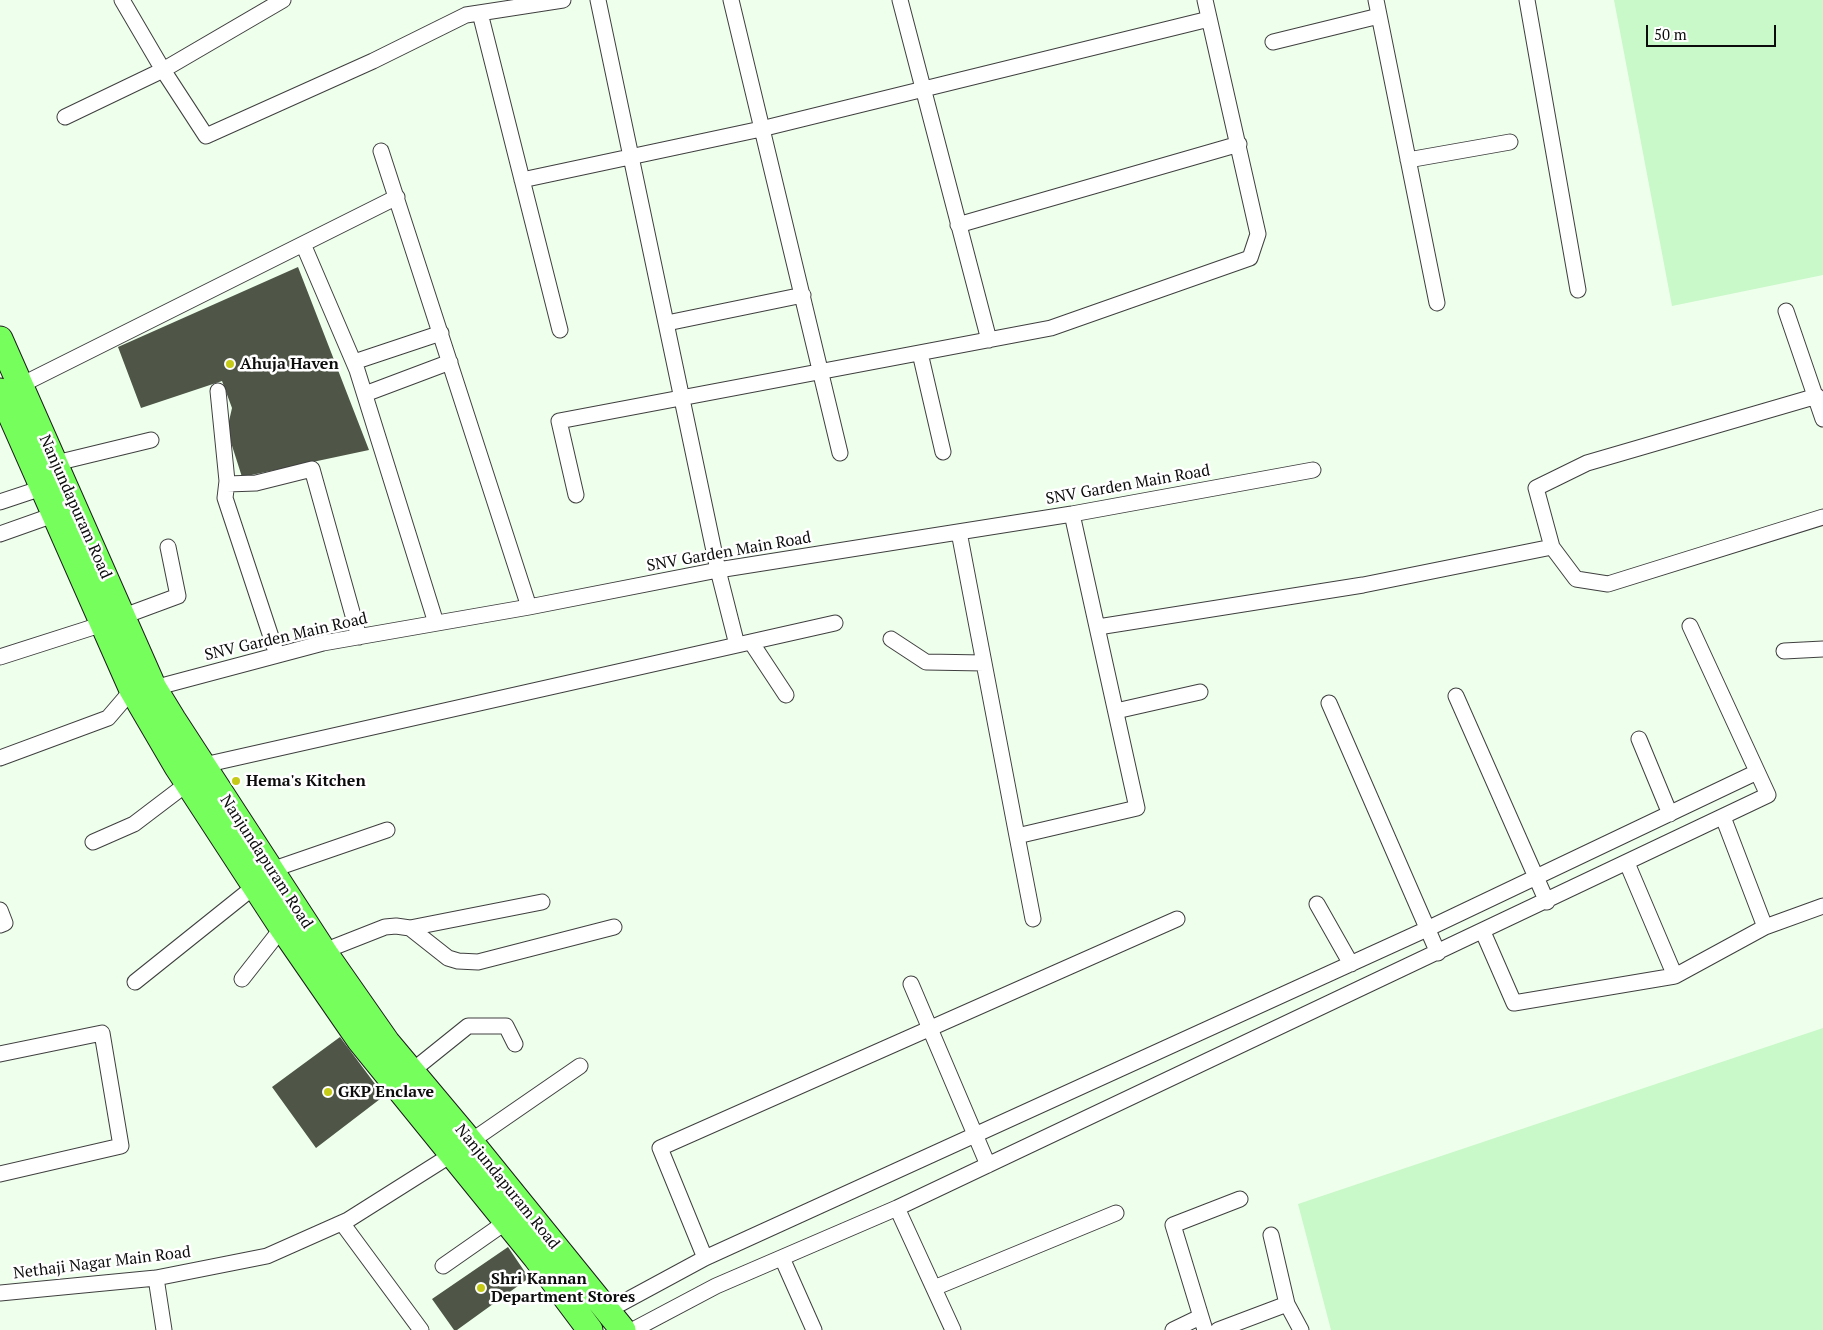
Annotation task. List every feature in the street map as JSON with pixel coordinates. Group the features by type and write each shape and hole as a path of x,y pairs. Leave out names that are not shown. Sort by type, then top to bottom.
{"main road":[{"name":"Nanjundapuram Road","path":"0,339 11,388 42,488 64,511"},
{"name":"Nanjundapuram Road","path":"11,388 56,463 64,511 143,689 263,878 324,951 382,1036 412,1071 506,1222 585,1328"},
{"name":"Nanjundapuram Road","path":"263,878 282,928 360,1041 461,1148 623,1330"}],"street":[{"path":"122,0 163,70 206,136 373,60 466,15 564,0"},
{"path":"66,117 163,70 283,0"},
{"path":"598,0 718,570 744,643 786,695"},
{"path":"731,0 840,453"},
{"path":"900,0 988,340"},
{"path":"576,495 559,421 1050,328 1250,258 1258,234 1205,0"},
{"path":"1376,0 1437,303"},
{"path":"1527,0 1578,290"},
{"path":"480,13 560,330"},
{"path":"1273,42 1379,16"},
{"path":"522,180 923,91 1209,19"},
{"path":"1408,160 1510,142"},
{"path":"958,225 1238,144"},
{"path":"380,152 397,197 529,607"},
{"path":"11,388 397,197"},
{"path":"304,244 354,362 436,623"},
{"path":"667,323 803,295"},
{"path":"1786,311 1817,396 1823,419"},
{"path":"354,362 441,333"},
{"path":"920,353 943,452"},
{"path":"365,394 450,362"},
{"path":"218,391 227,484 225,498 277,655"},
{"path":"1817,396 1588,463 1536,488 1552,548 1576,579 1608,584 1823,517"},
{"path":"56,463 151,440"},
{"path":"227,484 256,483 312,469 359,637"},
{"name":"SNV Garden Main Road","path":"143,689 277,655 359,637 529,607 718,570 1072,514 1313,470"},
{"path":"0,502 42,488"},
{"path":"0,534 64,511"},
{"path":"1017,836 1137,808 1072,514"},
{"path":"959,532 1034,919"},
{"path":"0,657 113,620 178,596 168,547"},
{"path":"1098,627 1363,585 1552,548"},
{"path":"93,842 134,824 196,774 835,623"},
{"path":"633,1330 716,1286 897,1208 1547,902 1768,795 1690,626"},
{"path":"891,639 926,662 984,663"},
{"path":"1784,651 1823,649"},
{"path":"0,758 108,718 143,689"},
{"path":"1116,711 1200,692"},
{"path":"1456,696 1547,902"},
{"path":"1329,703 1438,953"},
{"path":"1639,739 1670,814"},
{"path":"607,1311 705,1258 1427,929 1757,772"},
{"path":"1723,817 1765,927"},
{"path":"135,982 263,878 386,830"},
{"path":"1627,863 1675,976"},
{"path":"324,951 384,927 410,928 542,902"},
{"path":"1317,904 1351,964"},
{"path":"1482,932 1514,1003 1675,976 1765,927 1823,906"},
{"path":"0,910 5,922 0,925"},
{"path":"705,1258 660,1148 1177,919"},
{"path":"410,928 448,958 458,961 478,962 614,927"},
{"path":"242,979 282,928"},
{"path":"912,984 988,1165"},
{"path":"412,1071 468,1026 506,1026 515,1044"},
{"path":"0,1054 102,1033 122,1146 0,1174"},
{"name":"Nethaji Nagar Main Road","path":"0,1293 156,1278 267,1256 342,1223 461,1148 580,1066"},
{"path":"1173,1330 1202,1323 1173,1225 1240,1199"},
{"path":"897,1208 953,1330"},
{"path":"934,1288 1116,1213"},
{"path":"443,1266 506,1222"},
{"path":"342,1223 421,1330"},
{"path":"1271,1235 1287,1304 1300,1330"},
{"path":"782,1258 814,1330"},
{"path":"156,1278 164,1330"},
{"path":"1218,1330 1287,1304"}],"green space":[{"path":"1614,0 1823,0 1823,275 1672,306"},
{"path":"1823,1028 1823,1330 1331,1330 1298,1204"}],"building":[{"name":"Ahuja Haven","path":"298,267 369,450 242,477 227,430 232,408 222,381 141,408 118,347"},
{"name":"GKP Enclave","path":"340,1037 384,1096 316,1148 272,1087"},
{"name":"Shri Kannan Department Stores","path":"508,1247 529,1278 457,1330 454,1330 432,1299"}],"place":[{"name":"Ahuja Haven","path":"230,364"},
{"name":"Hema's Kitchen","path":"236,781"},
{"name":"GKP Enclave","path":"328,1092"},
{"name":"Shri Kannan Department Stores","path":"481,1288"}]}
